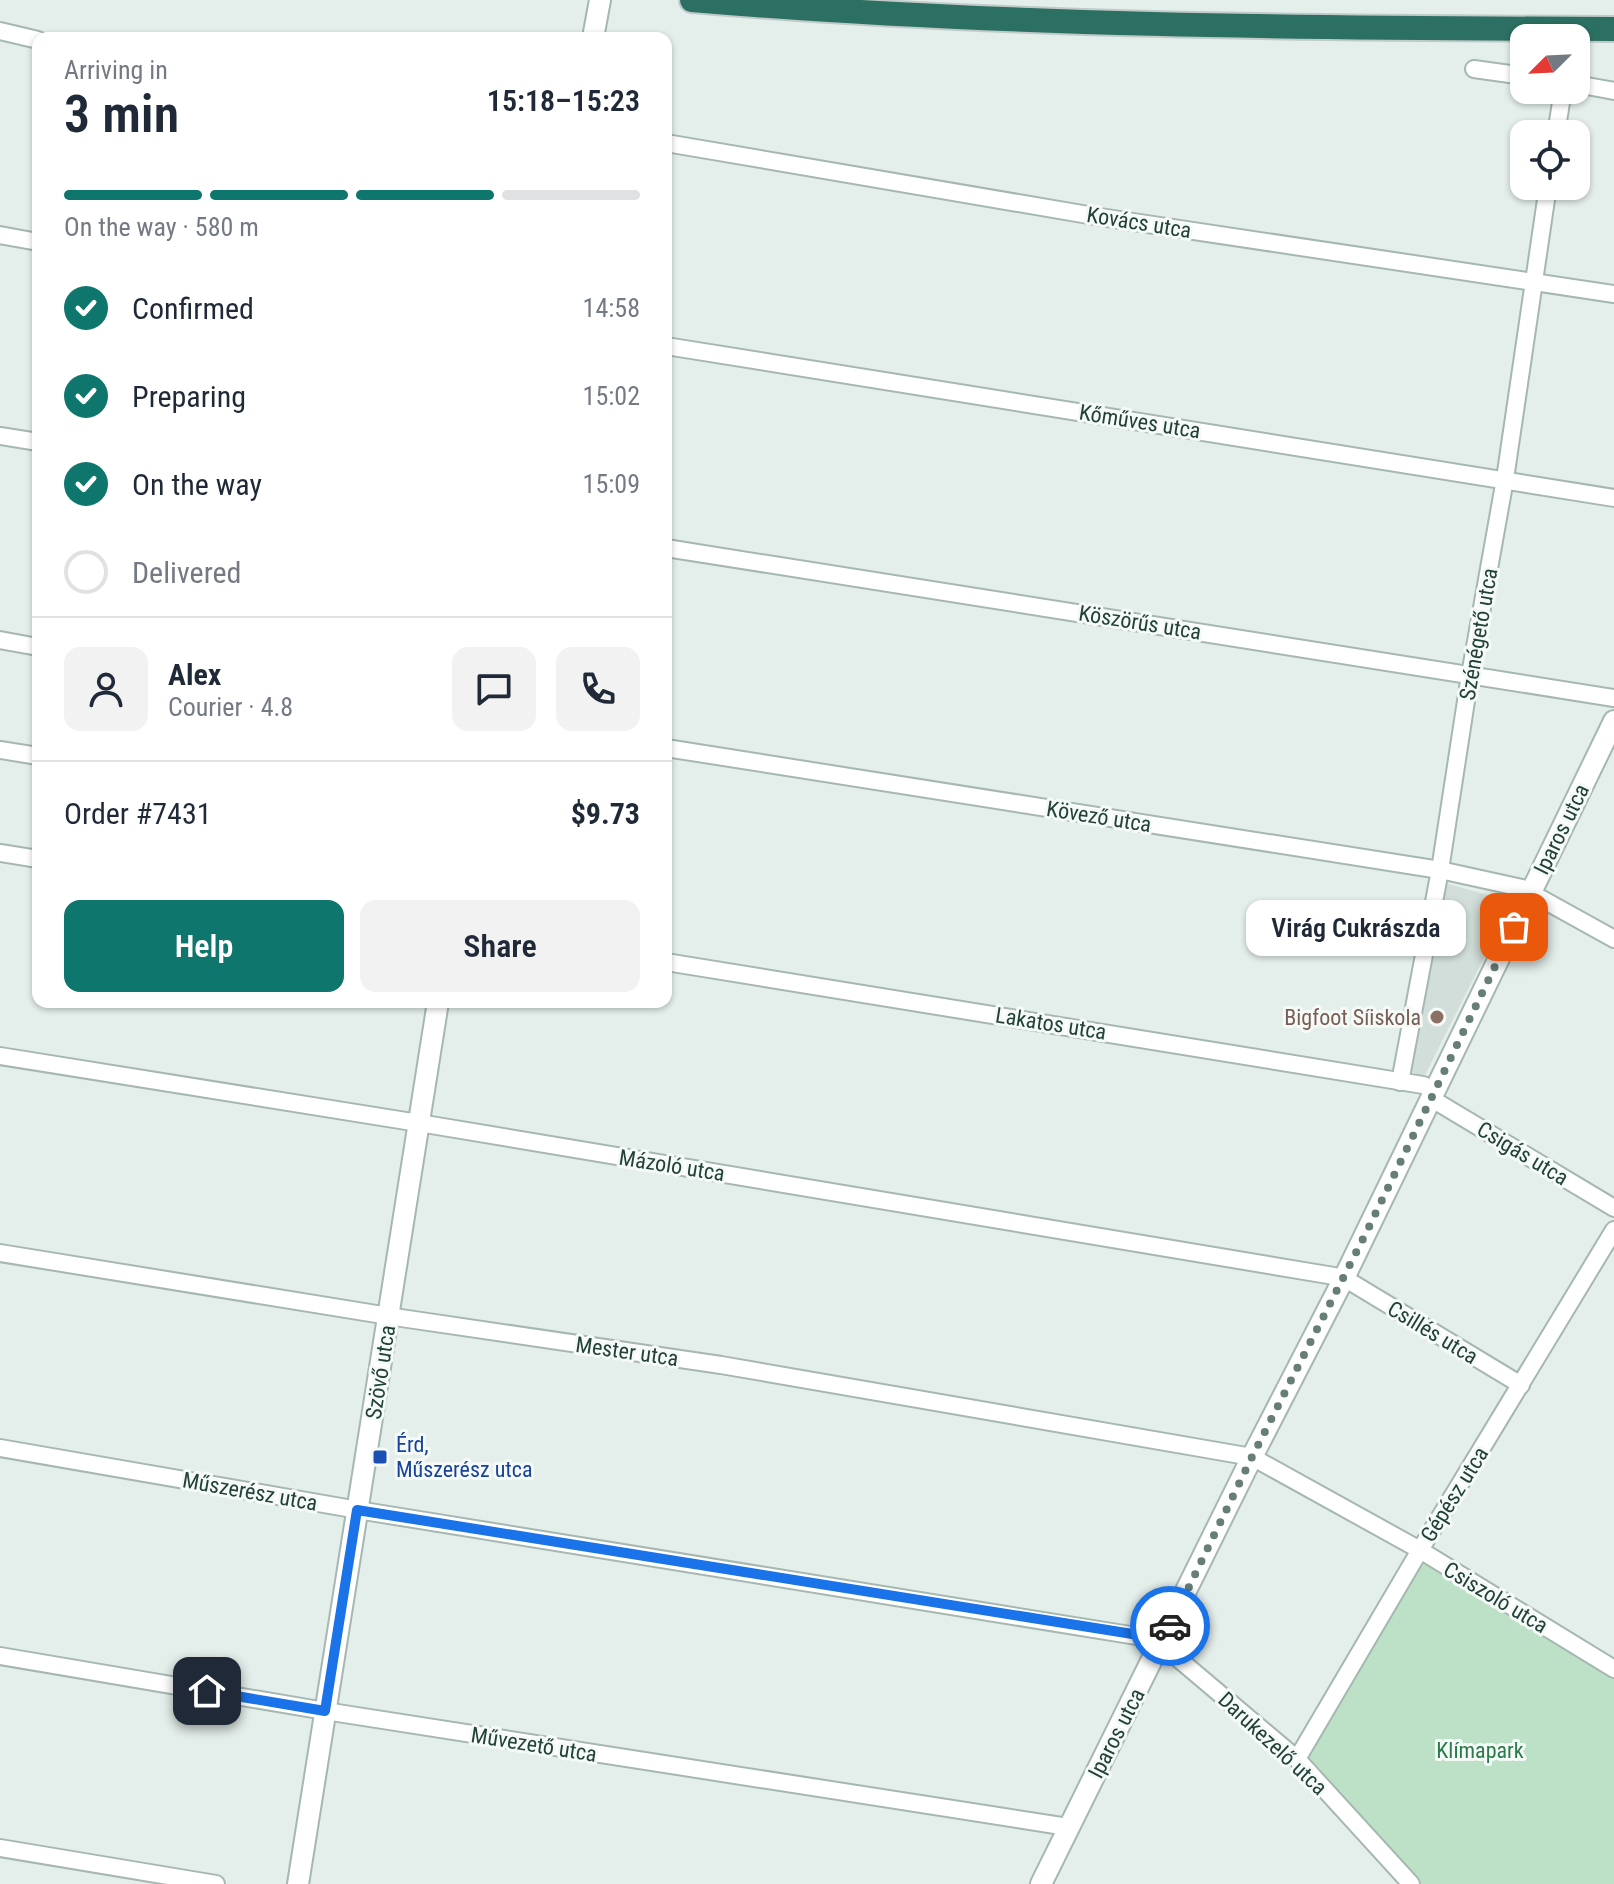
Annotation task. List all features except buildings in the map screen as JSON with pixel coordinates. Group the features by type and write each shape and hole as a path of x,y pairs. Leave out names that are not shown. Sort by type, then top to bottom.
{"highway":[{"path":"692,0 829,11 1122,23 1614,29"}],"street":[{"path":"594,32 600,0"},
{"path":"0,31 32,39"},
{"path":"1474,69 1510,74"},
{"path":"1590,87 1614,91"},
{"name":"Kovács utca","path":"672,144 1100,217 1614,294"},
{"name":"Szénégető utca","path":"1400,1082 1440,870 1505,479 1546,200"},
{"path":"0,235 32,241"},
{"name":"Kőműves utca","path":"672,347 1614,498"},
{"path":"0,436 32,441"},
{"name":"Köszörűs utca","path":"672,549 1614,698"},
{"path":"0,640 32,646"},
{"name":"Iparos utca","path":"1041,1884 1344,1278 1614,721"},
{"name":"Kövező utca","path":"672,749 1440,870 1530,892 1614,939"},
{"path":"0,750 32,755"},
{"path":"0,853 32,858"},
{"name":"Lakatos utca","path":"672,963 1400,1082 1434,1095"},
{"name":"Szövő utca","path":"298,1884 437,1008"},
{"name":"Mázoló utca","path":"0,1056 1344,1278"},
{"name":"Csigás utca","path":"1434,1095 1614,1208"},
{"name":"Gépész utca","path":"1297,1759 1614,1230"},
{"name":"Mester utca","path":"0,1253 389,1316 721,1365 1252,1457"},
{"name":"Csillés utca","path":"1344,1278 1521,1385"},
{"name":"Műszerész utca","path":"0,1448 357,1510 1130,1634 1155,1639 1161,1644"},
{"name":"Csiszoló utca","path":"1252,1457 1420,1550 1614,1669"},
{"name":"Darukezelő utca","path":"1161,1644 1297,1759 1411,1884"},
{"name":"Művezető utca","path":"0,1656 325,1711 1068,1827"},
{"path":"0,1848 216,1884"}],"shaded area":[{"name":"Bigfoot Síiskola","path":"1445,883 1512,902 1424,1077 1409,1071"}],"green space":[{"name":"Klímapark","path":"1422,1557 1614,1675 1614,1884 1422,1884 1304,1758"}],"way so far":[{"path":"1170,1626 1344,1278 1514,927"}],"place":[{"name":"Virág Cukrászda","path":"1514,927"},
{"name":"Bigfoot Síiskola","path":"1437,1017"},
{"name":"Érd, Műszerész utca","path":"380,1457"}],"route":[{"path":"207,1691 325,1711 357,1510 1145,1636 1161,1644 1170,1626"}]}
